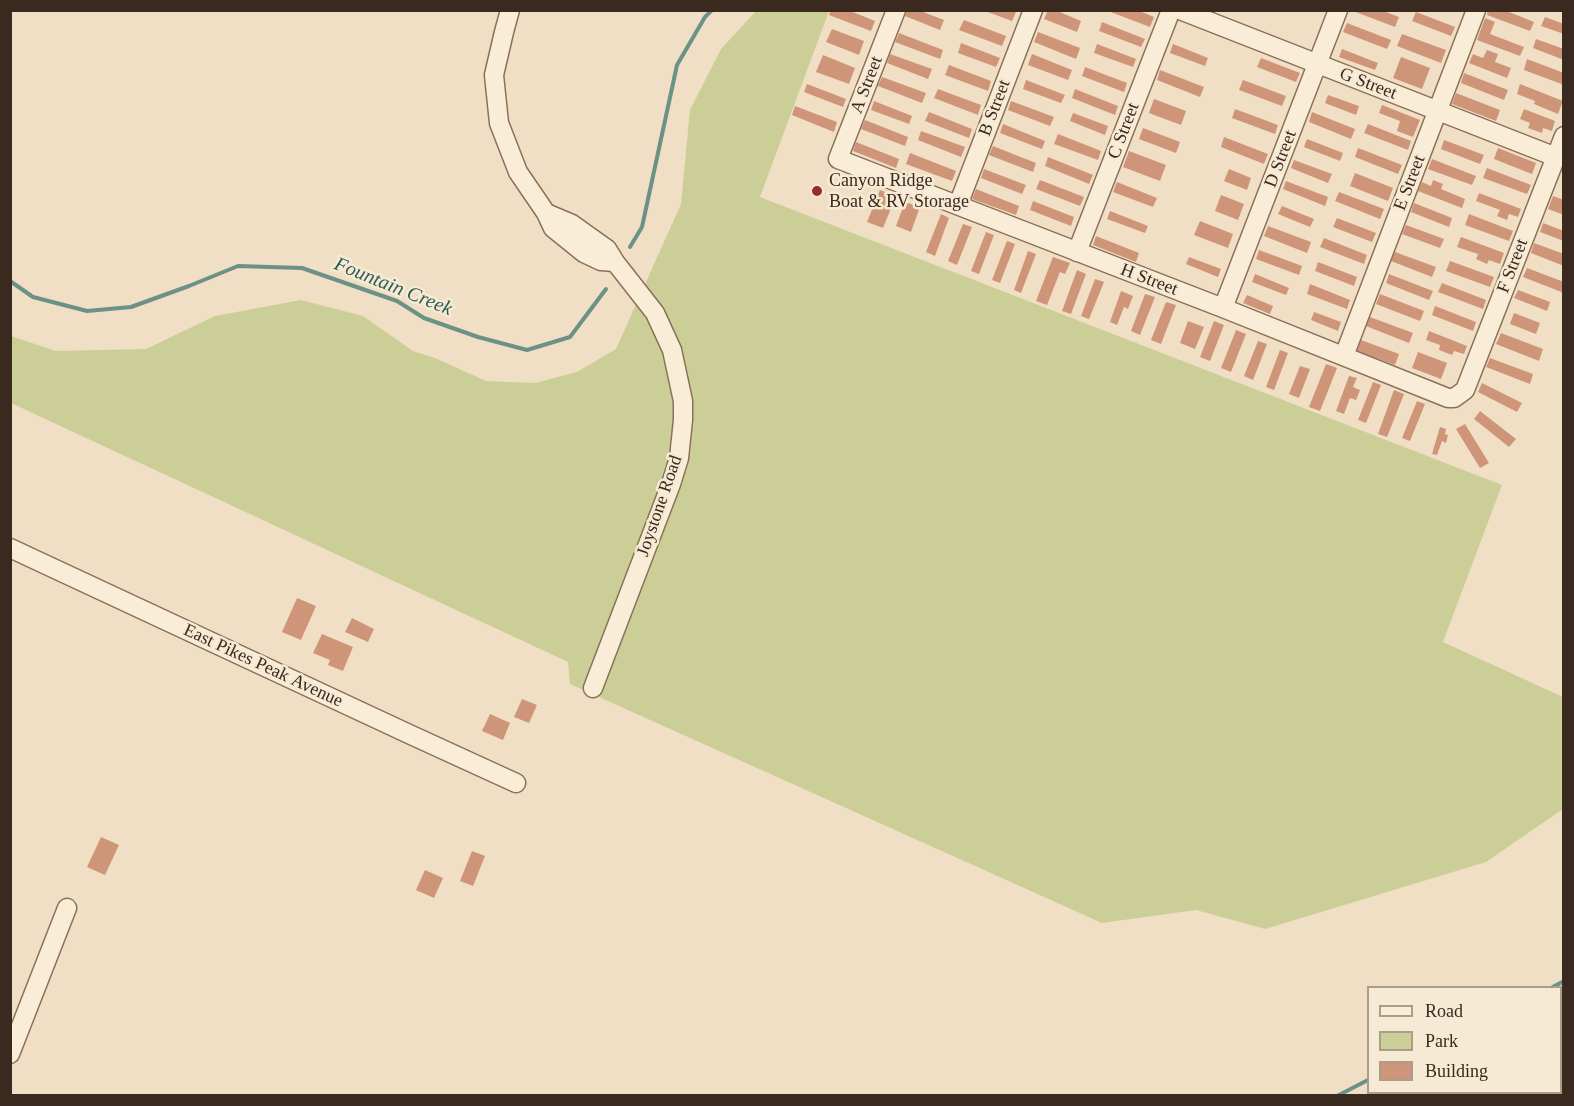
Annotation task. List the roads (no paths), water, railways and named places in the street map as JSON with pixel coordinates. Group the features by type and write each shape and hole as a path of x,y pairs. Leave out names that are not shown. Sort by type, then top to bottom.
{"street":[{"name":"Joystone Road","path":"510,10 494,75 499,123 518,172 546,213 572,224 607,249 655,313 672,350 683,401 679,458 671,484 593,688"},
{"name":"A Street","path":"838,159 896,10"},
{"name":"B Street","path":"958,205 1033,10"},
{"name":"C Street","path":"1077,252 1171,10"},
{"name":"G Street","path":"1180,10 1556,157"},
{"name":"D Street","path":"1223,308 1338,10"},
{"name":"E Street","path":"1344,356 1476,10"},
{"name":"F Street","path":"1461,399 1563,136"},
{"name":"H Street","path":"838,159 1448,398 1461,399"},
{"name":"East Pikes Peak Avenue","path":"10,548 516,783"},
{"path":"10,1054 68,908"}],"waterway":[{"name":"Fountain Creek","path":"630,247 642,227 677,65 705,17 712,10"},
{"name":"Fountain Creek","path":"10,281 33,297 87,311 131,307 238,266 302,268 397,301 424,318 478,337 527,350 570,337 606,289"},
{"path":"1555,986 1564,981"},
{"path":"1337,1096 1367,1081"}],"place":[{"name":"Canyon Ridge Boat & RV Storage","path":"817,191"}]}
